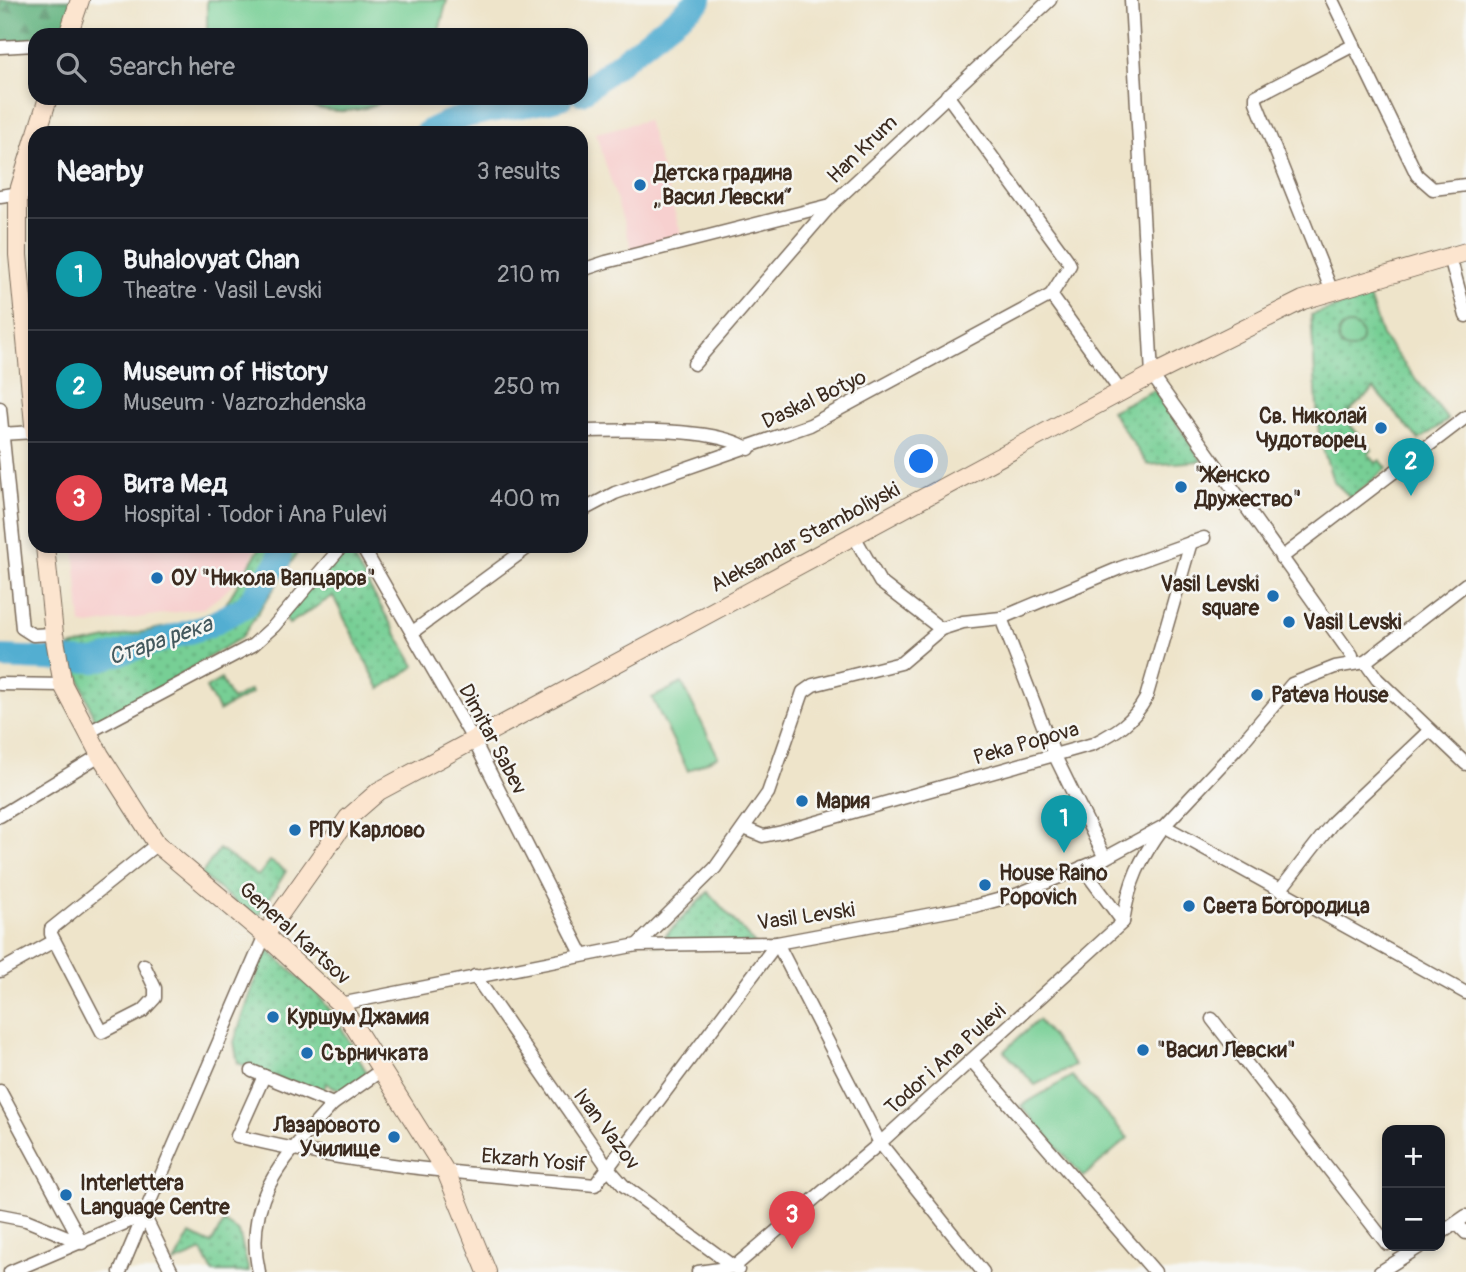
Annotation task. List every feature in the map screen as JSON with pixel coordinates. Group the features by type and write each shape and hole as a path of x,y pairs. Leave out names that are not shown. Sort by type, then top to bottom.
{"street":[{"path":"70,28 80,0"},
{"name":"Han Krum","path":"588,268 682,240 831,205 1051,0"},
{"path":"1131,0 1152,375 1352,656"},
{"path":"1332,0 1417,175 1433,189 1466,185"},
{"path":"0,47 28,45"},
{"path":"1331,289 1256,102 1256,96 1354,45"},
{"path":"947,96 1067,259 1070,265 1051,295 1121,392"},
{"path":"39,126 46,105"},
{"path":"28,161 18,194 18,255 28,360"},
{"path":"694,364 831,205"},
{"path":"1458,254 1466,316"},
{"name":"Aleksandar Stamboliyski","path":"265,934 363,803 379,791 1152,375 1303,300 1331,289 1458,254"},
{"name":"Daskal Botyo","path":"588,507 615,493 749,449 810,425 1051,295"},
{"path":"0,408 22,628 33,635 54,634"},
{"path":"1281,558 1466,417"},
{"path":"588,431 642,431 719,437 749,449"},
{"path":"1,434 28,434"},
{"path":"854,536 880,582 941,629"},
{"name":"Peka Popova","path":"744,828 762,836 782,832 1093,744 1136,717 1146,698 1198,540 1119,568 1001,618"},
{"name":"General Kartsov","path":"47,553 54,634 63,685 100,755 157,844 265,934 340,1004 447,1174 468,1219 487,1272"},
{"path":"87,733 253,645 274,626 336,553"},
{"name":"Dimitar Sabev","path":"366,553 414,631 474,741 582,954"},
{"path":"414,631 520,553"},
{"name":"Vasil Levski","path":"340,1004 637,945 777,943 975,906 1016,895 1105,858 1164,826 1240,745 1292,684 1335,667 1365,662 1466,584"},
{"path":"637,945 715,868 768,793 803,692 813,685 901,663 941,629 963,622 1001,618 1054,754 1105,858"},
{"path":"1365,662 1429,731 1466,764"},
{"path":"0,684 63,685"},
{"path":"1281,889 1334,821 1429,731"},
{"path":"0,816 100,755"},
{"path":"1124,922 1128,888 1136,868 1164,826 1466,993"},
{"path":"144,965 155,988 155,998 143,1011 102,1032 54,941 51,929 55,923 157,844"},
{"path":"1082,867 1124,922"},
{"name":"Todor i Ana Pulevi","path":"738,1269 1124,922"},
{"path":"121,1272 265,934"},
{"path":"0,971 54,941"},
{"path":"777,943 880,1143 983,1272"},
{"name":"Ekzarh Yosif","path":"333,1104 258,1073 237,1136 292,1150 447,1174 472,1173 595,1185 777,943"},
{"name":"Ivan Vazov","path":"475,976 609,1169 624,1185 738,1269"},
{"path":"1212,1019 1382,1237"},
{"path":"972,1061 1155,1272"},
{"path":"259,1272 254,1248 256,1217 279,1163 333,1104 383,1069"},
{"path":"0,1091 82,1243"},
{"path":"0,1215 26,1220 82,1243"},
{"path":"15,1270 144,1215"},
{"path":"144,1215 172,1272"},
{"path":"1445,1231 1461,1220 1466,1233"},
{"path":"1393,1251 1400,1260"},
{"path":"1380,1272 1414,1251"},
{"path":"698,1272 738,1269"}],"shaded area":[{"name":"Детска градина „Васил Левски“","path":"647,120 682,237 633,253 596,133"},
{"name":"ОУ \"Никола Вапцаров\"","path":"75,553 253,553 249,564 224,593 204,608 81,624"}],"green space":[{"path":"0,0 80,0 70,28 28,28 28,45 0,47"},
{"path":"207,0 447,0 440,28 207,28"},
{"path":"308,105 374,105 352,111"},
{"path":"1369,297 1382,336 1448,420 1419,440 1374,389 1343,417 1372,450 1368,454 1376,463 1380,460 1387,468 1351,498 1333,481 1319,436 1311,315"},
{"path":"1350,325 1361,332 1362,337 1355,348 1350,349 1339,342 1338,337 1345,326"},
{"path":"1154,390 1202,461 1148,465 1111,411"},
{"path":"257,553 297,553 242,637 96,725 69,647 205,619 224,607"},
{"path":"340,553 350,553 415,666 380,689 333,596 289,624 283,614"},
{"path":"221,679 232,700 250,690 252,693 219,711 206,688"},
{"path":"682,683 718,756 688,771 652,698"},
{"path":"219,849 258,876 270,861 286,871 257,919 201,875"},
{"path":"708,892 755,944 656,945"},
{"path":"266,948 317,994 335,1016 367,1073 344,1092 326,1083 322,1096 238,1063 234,1042"},
{"path":"1038,1020 1075,1065 1035,1085 1004,1051"},
{"path":"1072,1076 1128,1138 1083,1177 1021,1106"},
{"path":"224,1222 239,1232 249,1272 213,1272 202,1251 174,1263 190,1234 211,1244"}],"waterway":[{"name":"Стара река","path":"588,88 700,0"},
{"name":"Стара река","path":"438,126 473,115 528,105"},
{"name":"Стара река","path":"0,657 95,661 208,626 246,606 279,561 280,553"}],"place":[{"name":"Детска градина „Васил Левски“","path":"640,185"},
{"name":"Св. Николай Чудотворец","path":"1381,428"},
{"name":"\"Женско Дружество\"","path":"1181,487"},
{"name":"Museum of History","path":"1411,496"},
{"name":"ОУ \"Никола Вапцаров\"","path":"157,578"},
{"name":"Vasil Levski square","path":"1273,596"},
{"name":"Vasil Levski","path":"1289,622"},
{"name":"Pateva House","path":"1257,695"},
{"name":"Мария","path":"802,801"},
{"name":"РПУ Карлово","path":"295,830"},
{"name":"Buhalovyat Chan","path":"1064,853"},
{"name":"House Raino Popovich","path":"985,885"},
{"name":"Света Богородица","path":"1189,906"},
{"name":"Куршум Джамия","path":"273,1017"},
{"name":"\"Васил Левски\"","path":"1143,1050"},
{"name":"Сърничката","path":"307,1053"},
{"name":"Лазаровото Училище","path":"394,1137"},
{"name":"Interlettera Language Centre","path":"66,1195"},
{"name":"Вита Мед","path":"792,1249"}]}
